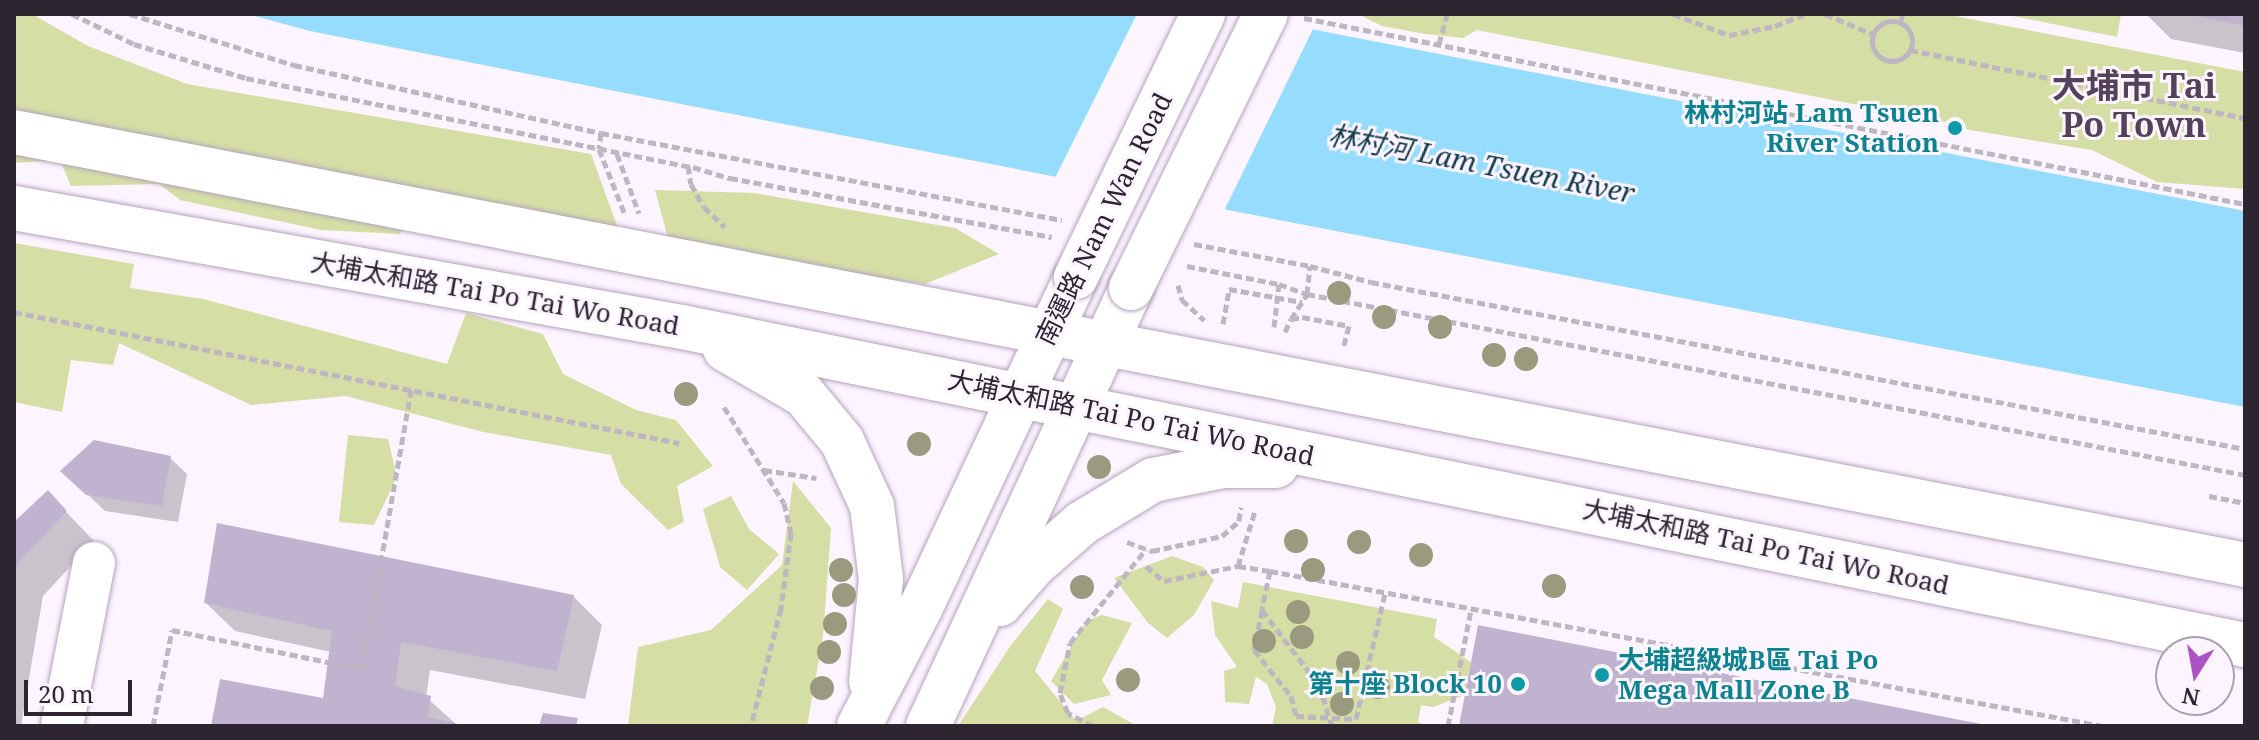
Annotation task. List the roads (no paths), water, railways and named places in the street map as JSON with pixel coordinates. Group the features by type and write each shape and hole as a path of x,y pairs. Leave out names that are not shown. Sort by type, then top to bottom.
{"main road":[{"name":"南運路 Nam Wan Road","path":"864,717 920,609 1048,333 1070,258 1203,14"},
{"name":"南運路 Nam Wan Road","path":"928,726 974,633 1131,288 1283,16"},
{"path":"14,132 2245,565"},
{"name":"大埔太和路 Tai Po Tai Wo Road","path":"14,208 682,327 2245,645"},
{"path":"682,327 768,371 804,395 842,441 872,506 881,579 864,717"},
{"path":"974,633 1033,566 1082,523 1153,480 1224,466 1371,467"}],"lane":[{"path":"62,726 94,563"}],"water":[{"name":"林村河 Lam Tsuen River","path":"248,14 1234,14 2245,211 2245,407 686,105 310,31"}],"place":[{"name":"林村河站 Lam Tsuen River Station","path":"1955,128"},
{"name":"大埔超級城B區 Tai Po Mega Mall Zone B","path":"1602,675"},
{"name":"第十座 Block 10","path":"1518,684"}],"district":[{"name":"大埔市 Tai Po Town","path":"2134,104"}]}
